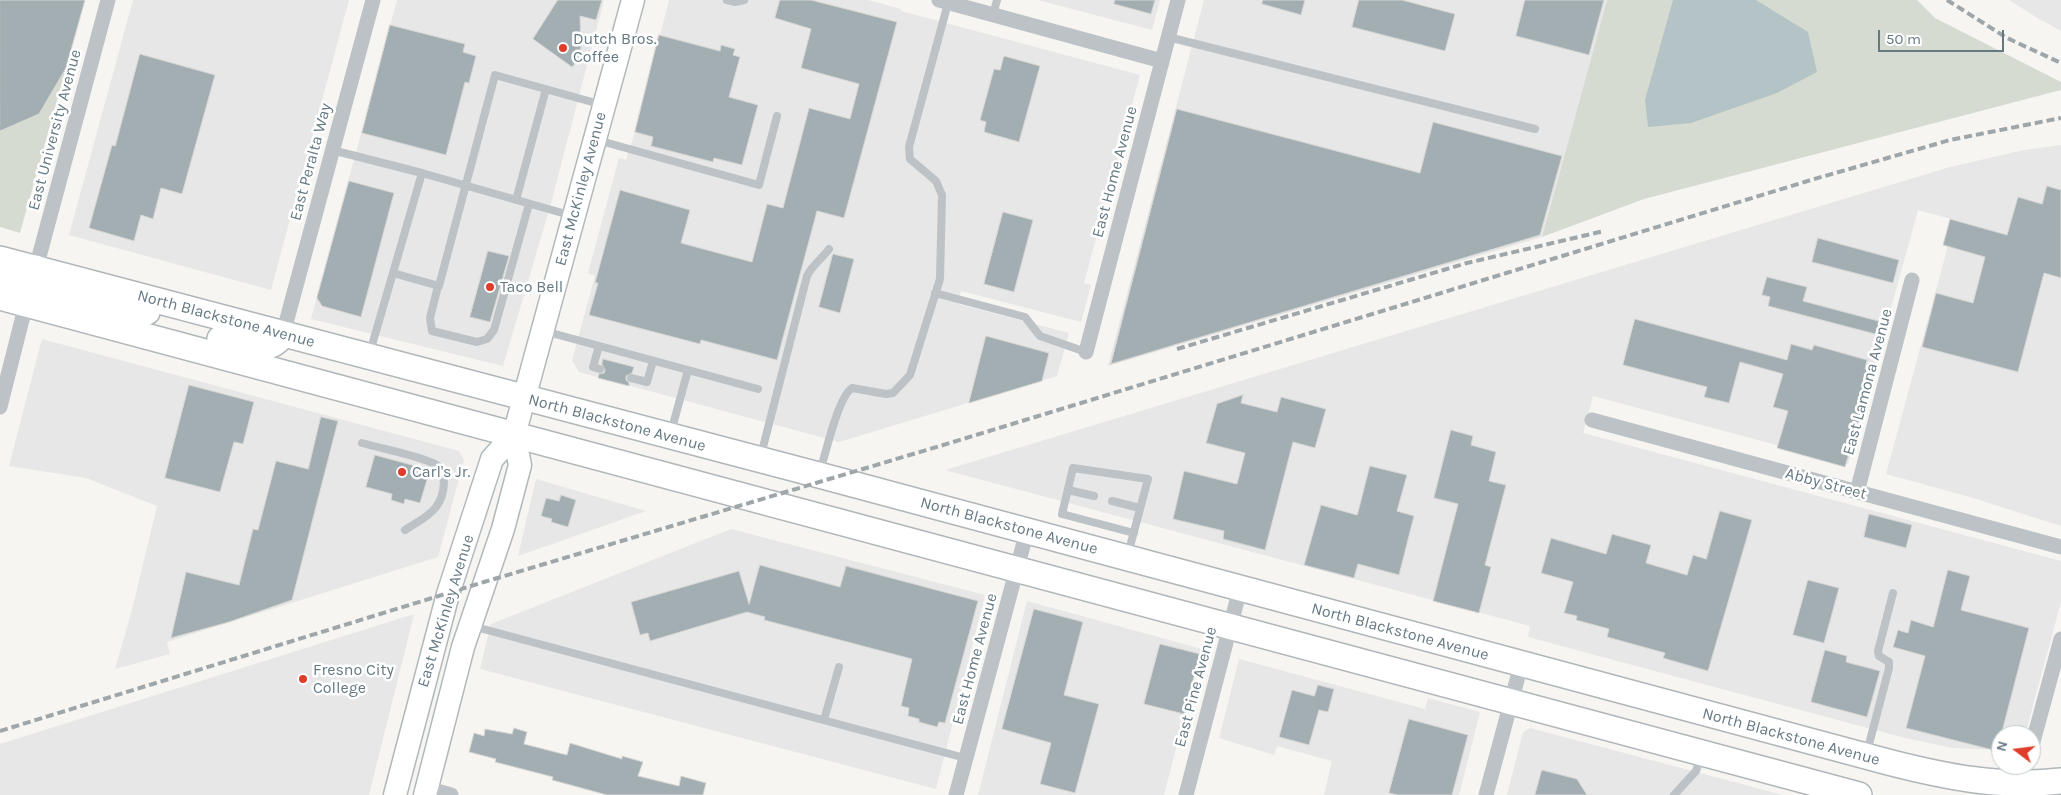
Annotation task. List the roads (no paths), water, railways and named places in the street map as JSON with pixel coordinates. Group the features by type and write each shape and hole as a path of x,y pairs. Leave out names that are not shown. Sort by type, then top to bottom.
{"main road":[{"name":"East McKinley Avenue","path":"426,792 470,625 503,529 520,465 514,435 633,0"},
{"name":"North Blackstone Avenue","path":"0,258 1866,756 1953,777 2020,781"},
{"path":"0,278 16,278 36,268"},
{"path":"26,304 33,296 45,292 58,293 125,310 227,319"},
{"path":"0,297 1018,568 1702,753 1811,786 1859,795"},
{"path":"74,317 185,330 258,348 272,345 283,334"},
{"name":"East McKinley Avenue","path":"395,792 448,594 492,459 514,435"},
{"path":"426,792 419,775 420,759 434,692 434,644"},
{"path":"2020,781 2061,781"}],"street":[{"name":"East University Avenue","path":"36,268 108,0"},
{"name":"East Peralta Way","path":"283,334 373,0"},
{"name":"East Home Avenue","path":"1086,352 1178,0"},
{"path":"944,1 1162,61"},
{"name":"East Lamona Avenue","path":"1857,492 1912,280"},
{"path":"0,407 26,304"},
{"name":"Abby Street","path":"1592,420 2061,547"},
{"name":"East Home Avenue","path":"956,795 1027,531"},
{"name":"East Pine Avenue","path":"1186,795 1240,589"},
{"path":"2038,725 2061,639"},
{"path":"1486,795 1521,665"},
{"path":"426,792 451,795"}],"lane":[{"path":"727,0 734,2 744,0"},
{"path":"993,15 997,0"},
{"path":"819,476 837,413 847,391 852,388 886,394 894,393 910,375 940,279 942,195 936,181 910,159 909,147 944,1"},
{"path":"1168,37 1535,129"},
{"path":"529,204 494,330 488,339 477,342 432,331 430,318 495,75 604,105"},
{"path":"516,200 546,89"},
{"path":"595,139 759,185 777,116"},
{"path":"332,150 574,216"},
{"path":"368,357 422,174"},
{"path":"760,460 807,276 810,268 829,249"},
{"path":"393,273 438,286"},
{"path":"935,294 1025,317 1040,336 1086,352"},
{"path":"543,331 758,388"},
{"path":"599,346 593,367 600,369"},
{"path":"631,378 648,382 653,361"},
{"path":"670,436 688,370"},
{"path":"362,443 433,463 443,474 445,479 440,500 436,507 405,530"},
{"path":"1127,558 1134,533 1148,479 1073,468 1062,514 1134,533"},
{"path":"1068,490 1094,496"},
{"path":"1112,501 1140,508"},
{"path":"1866,756 1889,668 1889,662 1879,656 1878,651 1893,593"},
{"path":"470,625 965,758"},
{"path":"824,720 839,667"},
{"path":"1674,795 1696,771 1702,753"}],"railway":[{"path":"1947,0 2007,38 2061,63"},
{"path":"0,731 484,582 950,443 1811,180 1950,140 2061,118"},
{"path":"1177,349 1467,263 1604,231"}],"place":[{"name":"Dutch Bros. Coffee","path":"563,48"},
{"name":"Taco Bell","path":"490,287"},
{"name":"Carl's Jr.","path":"402,472"},
{"name":"Fresno City College","path":"303,679"}]}
